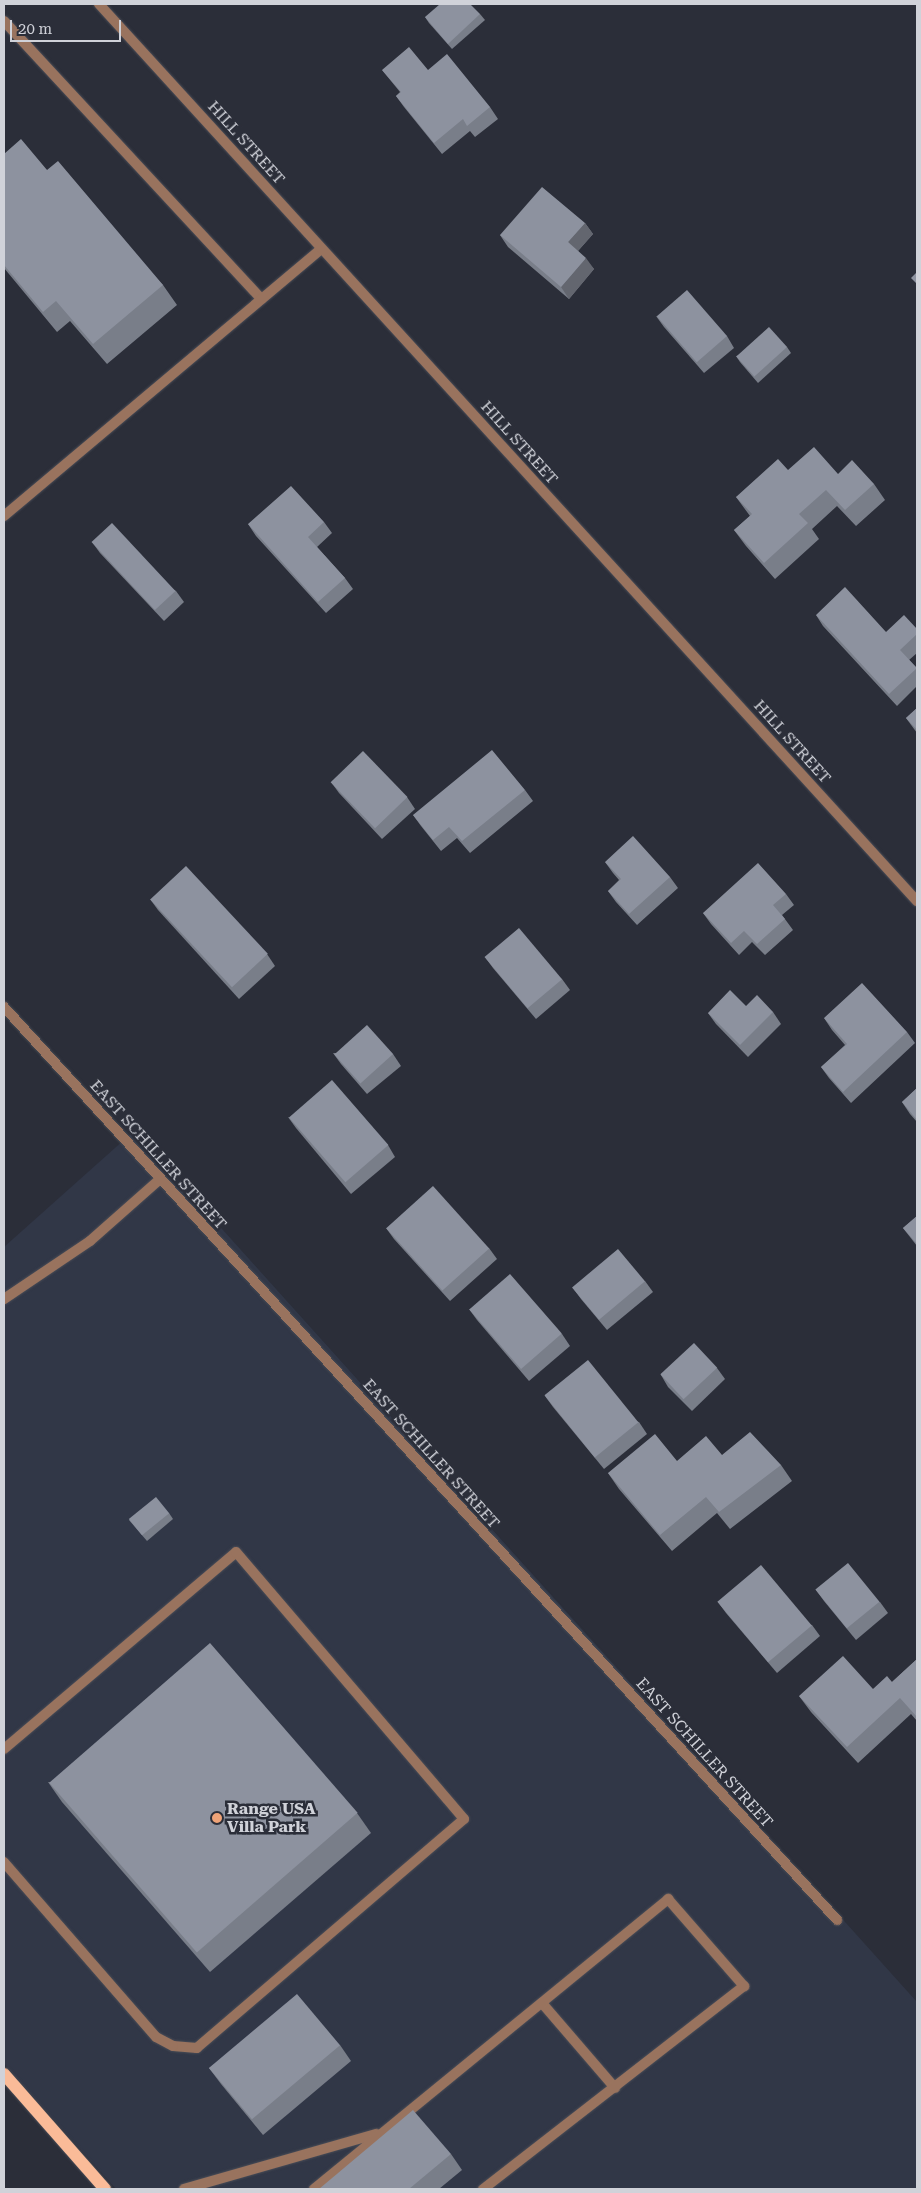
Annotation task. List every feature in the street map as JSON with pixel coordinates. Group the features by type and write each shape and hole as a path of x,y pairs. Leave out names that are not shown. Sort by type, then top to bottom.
{"main road":[{"path":"4,2074 104,2189"}],"street":[{"name":"HILL STREET","path":"100,4 321,249 917,901"},
{"path":"4,21 261,299"},
{"path":"4,516 321,249"},
{"name":"EAST SCHILLER STREET","path":"4,1007 836,1920"},
{"path":"4,1299 90,1241 160,1179"},
{"path":"4,1749 236,1552 464,1818 197,2048 173,2046 156,2037 4,1862"},
{"path":"314,2189 668,1899 744,1986 483,2189"},
{"path":"542,2004 615,2088"},
{"path":"184,2189 380,2133"},
{"path":"104,2189 110,2189"}],"shaded area":[{"path":"134,1131 917,2002 917,2189 116,2189 4,2064 4,1247"}],"building":[{"path":"440,4 470,4 480,14 448,44 425,17"},
{"path":"409,47 428,70 447,54 490,107 467,126 463,119 434,143 396,96 401,92 382,70"},
{"path":"21,139 47,170 58,161 163,285 93,344 56,301 43,312 4,265 4,154"},
{"path":"542,187 585,223 568,242 586,258 561,287 500,235"},
{"path":"917,272 917,284 911,278"},
{"path":"687,290 727,336 697,362 657,316"},
{"path":"769,327 787,347 754,377 736,356"},
{"path":"814,447 838,474 852,460 874,484 845,510 826,490 799,514 808,523 764,563 734,530 752,514 736,497 778,459 788,470"},
{"path":"291,486 324,522 308,537 345,578 318,602 248,524"},
{"path":"112,523 175,591 155,610 92,542"},
{"path":"845,587 886,632 904,615 917,629 917,634 900,650 917,668 889,694 816,615"},
{"path":"917,708 917,730 906,718"},
{"path":"492,750 525,790 462,841 449,827 433,840 413,815"},
{"path":"363,751 407,797 375,828 331,782"},
{"path":"633,836 670,877 629,914 608,891 621,879 605,862"},
{"path":"758,863 786,894 773,905 785,919 757,944 744,931 731,943 703,913"},
{"path":"186,866 268,954 232,987 150,899"},
{"path":"519,928 562,979 528,1008 485,957"},
{"path":"862,983 907,1032 843,1092 821,1067 847,1044 824,1018"},
{"path":"730,990 746,1006 757,995 773,1012 740,1045 708,1013"},
{"path":"367,1025 393,1054 360,1083 334,1054"},
{"path":"332,1080 388,1145 345,1182 289,1117"},
{"path":"917,1088 917,1120 902,1102"},
{"path":"433,1186 489,1248 442,1291 386,1228"},
{"path":"917,1216 917,1244 903,1228"},
{"path":"618,1249 645,1281 599,1320 572,1288"},
{"path":"510,1274 562,1334 521,1369 469,1309"},
{"path":"694,1343 717,1368 684,1399 660,1374"},
{"path":"588,1360 638,1422 595,1457 544,1395"},
{"path":"750,1432 781,1465 719,1512 706,1497 660,1535 608,1473 655,1434 677,1461 706,1436 722,1455"},
{"path":"156,1497 169,1513 142,1535 129,1519"},
{"path":"848,1563 879,1602 847,1628 815,1589"},
{"path":"761,1565 812,1626 768,1662 717,1602"},
{"name":"Range USA Villa Park","path":"210,1643 358,1813 197,1953 49,1783"},
{"path":"843,1656 873,1689 887,1676 892,1682 917,1659 917,1717 900,1698 847,1747 799,1696"},
{"path":"297,1994 340,2045 252,2119 209,2068"},
{"path":"413,2110 451,2154 409,2189 319,2189"}],"place":[{"name":"Range USA Villa Park","path":"217,1818"}]}
